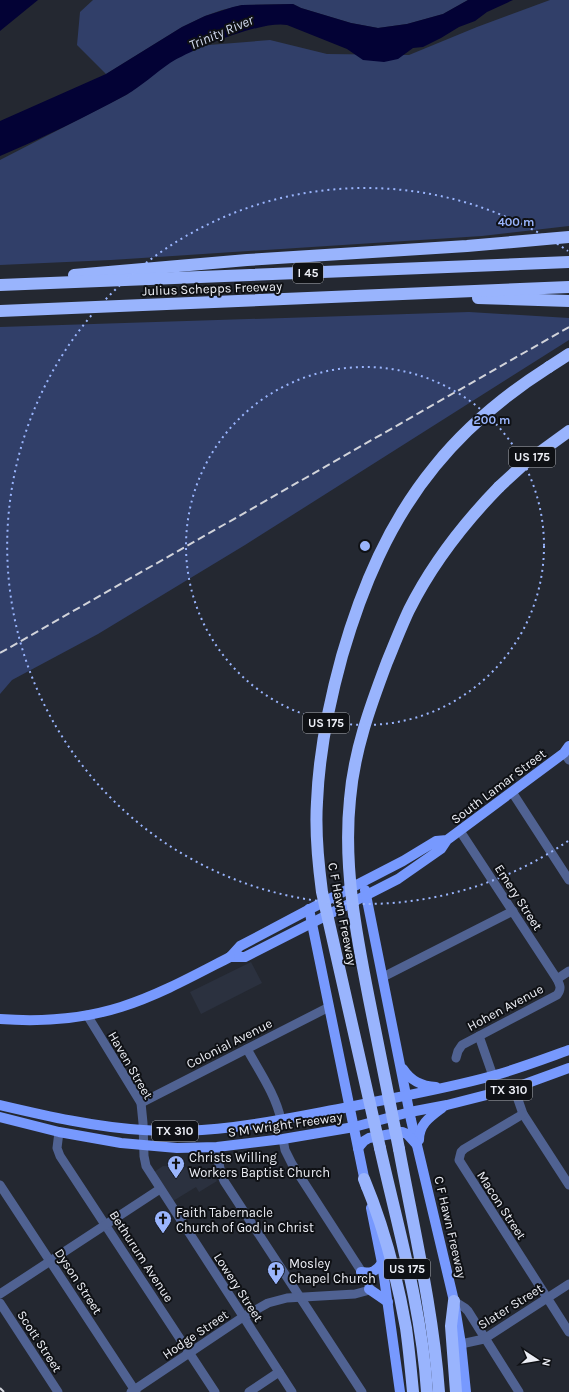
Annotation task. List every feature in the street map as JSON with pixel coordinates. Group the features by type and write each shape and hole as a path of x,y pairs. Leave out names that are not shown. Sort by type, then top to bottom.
{"highway":[{"path":"48,284 58,276 178,265 467,246 569,237"},
{"name":"Julius Schepps Freeway","path":"0,285 569,262"},
{"name":"Julius Schepps Freeway","path":"0,311 569,287"},
{"path":"389,294 569,301"},
{"name":"C F Hawn Freeway","path":"427,1392 424,1357 417,1312 322,892 318,865 316,818 324,734 334,687 354,619 374,565 396,522 421,484 448,452 487,412 514,389 569,354"},
{"name":"C F Hawn Freeway","path":"439,1392 438,1369 428,1304 354,919 348,841 352,780 356,757 367,716 408,611 431,570 447,546 498,487 530,459 569,431"},
{"path":"364,1178 377,1210 391,1258 406,1329 413,1392"},
{"path":"454,1301 451,1326 456,1392"}],"main road":[{"name":"South Lamar Street","path":"0,1019 41,1020 87,1015 123,1006 149,996 230,957 245,956 312,924 398,879 441,849 447,840 568,753"},
{"name":"South Lamar Street","path":"230,957 240,946 403,861 436,841 447,840"},
{"name":"C F Hawn Freeway","path":"363,882 410,1112 454,1301 461,1344 466,1392"},
{"path":"309,909 382,1263 400,1392"},
{"name":"S M Wright Freeway","path":"0,1105 58,1119 87,1124 143,1130 215,1130 281,1120 444,1088 492,1076 569,1050"},
{"path":"401,1066 408,1076 414,1081 427,1086 444,1088"},
{"name":"S M Wright Freeway","path":"0,1117 92,1139 144,1146 177,1148 217,1147 284,1139 354,1127 410,1112 447,1105 514,1088 569,1068"},
{"path":"419,1149 419,1134 424,1123 430,1116 447,1105"},
{"path":"358,1148 369,1138 402,1132 407,1134 419,1149"},
{"path":"361,1272 368,1273 375,1271 382,1263"},
{"path":"370,1292 388,1302"}],"street":[{"path":"512,792 569,880"},
{"name":"Emery Street","path":"460,831 557,979"},
{"path":"383,977 513,911"},
{"path":"557,979 569,971"},
{"name":"Hohen Avenue","path":"456,1058 458,1050 462,1045 557,995 560,991 560,987 557,979"},
{"name":"Colonial Avenue","path":"141,1103 329,1007"},
{"name":"Haven Street","path":"87,1015 141,1103 143,1130"},
{"path":"478,1036 489,1062 492,1076"},
{"path":"247,1049 273,1097 281,1120"},
{"path":"514,1088 523,1114 569,1185"},
{"name":"Macon Street","path":"523,1114 464,1149 461,1152 459,1160 569,1332"},
{"name":"Lowery Street","path":"143,1130 146,1166 292,1392"},
{"name":"Bethurum Avenue","path":"59,1132 57,1148 60,1156 215,1392"},
{"path":"284,1139 285,1150 292,1164 368,1283 370,1292"},
{"path":"217,1147 218,1165 224,1181 362,1392"},
{"name":"Dyson Street","path":"0,1185 134,1391"},
{"path":"0,1294 49,1260 160,1189"},
{"name":"Slater Street","path":"461,1344 484,1339 569,1284"},
{"name":"Hodge Street","path":"134,1391 243,1317 275,1300 370,1292"},
{"path":"454,1301 468,1311 484,1339 519,1392"},
{"name":"Scott Street","path":"0,1303 58,1392"},
{"path":"249,1392 279,1372"}],"shaded area":[{"path":"93,0 468,0 443,14 407,24 378,28 351,23 301,8 293,4 242,5 205,16 182,27 106,74 77,45 80,12"},
{"path":"550,0 569,0 569,226 482,236 111,260 0,265 0,160 128,94 151,64 196,46 270,40 327,54 409,55 477,27"},
{"path":"469,312 569,318 569,340 245,545 98,634 12,680 0,694 0,327"},
{"path":"251,962 262,983 201,1014 190,992"},
{"path":"163,1166 206,1168 217,1181 199,1192 196,1187 173,1201 154,1172"}],"water":[{"path":"0,0 38,0 0,31"},
{"name":"Trinity River","path":"468,0 513,0 487,12 475,21 459,27 423,47 413,48 398,59 384,62 363,60 347,49 287,25 261,27 245,31 194,50 170,63 138,88 126,95 64,127 0,156 0,121 106,74 182,27 205,16 242,5 293,4 301,8 351,23 378,28 407,24 443,14"}],"railway":[{"path":"0,653 569,327"},
{"path":"0,1388 4,1392"}],"place":[{"name":"Christs Willing Workers Baptist Church","path":"176,1179"},
{"name":"Faith Tabernacle Church of God in Christ","path":"163,1234"},
{"name":"Mosley Chapel Church","path":"276,1285"}]}
